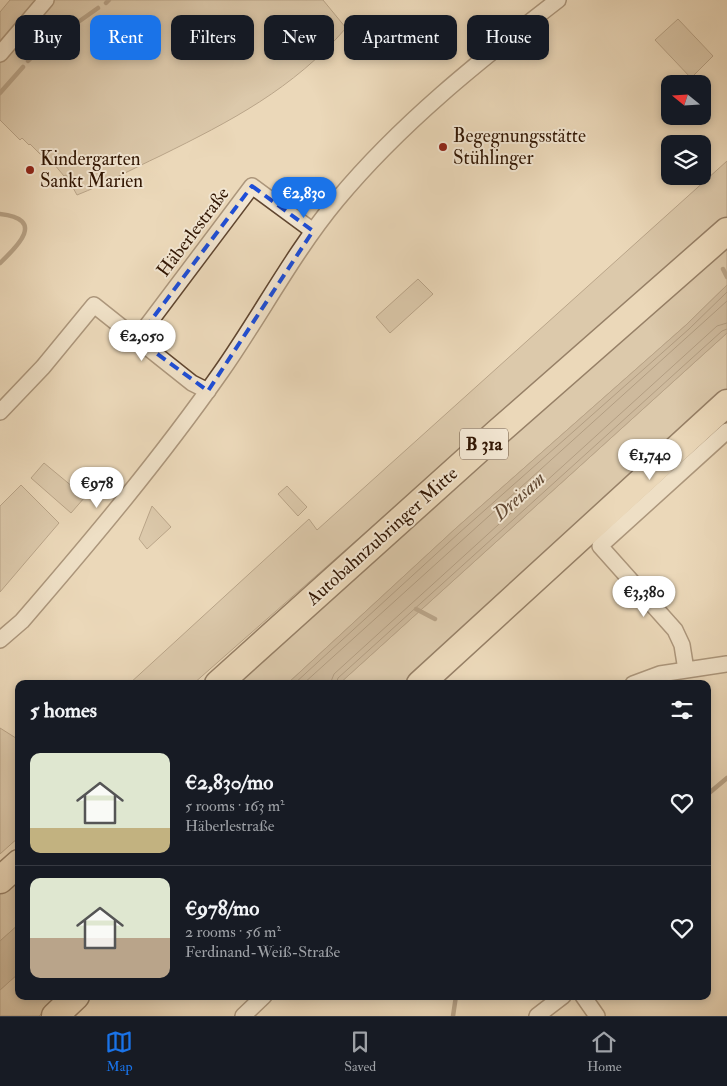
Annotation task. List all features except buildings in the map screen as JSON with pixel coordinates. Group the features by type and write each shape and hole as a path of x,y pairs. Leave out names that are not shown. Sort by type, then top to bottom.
{"highway":[{"name":"Autobahnzubringer Mitte","path":"222,680 506,425 727,231"},
{"path":"424,680 727,403"},
{"path":"0,880 15,867"},
{"path":"55,1016 72,1000"}],"street":[{"path":"0,54 46,0"},
{"path":"0,640 22,621 150,469 208,391 313,231 356,179 417,115 499,46 558,0"},
{"name":"Häberlestraße","path":"137,339 252,186 313,231"},
{"path":"0,412 43,367 94,305 192,383 208,391"},
{"path":"686,670 682,644 675,630 600,546 724,438"},
{"path":"644,680 660,674 727,664"},
{"path":"243,1016 260,1000"},
{"path":"537,1016 558,1000"},
{"path":"586,1000 597,1016"}],"highlighted area":[{"path":"252,186 313,231 208,391 137,339"}],"shaded area":[{"path":"10,0 323,0 344,26 344,30 334,41 334,15 264,15 264,60 315,60 260,102 212,130 77,195 66,175 64,176 54,164 52,166 30,144 22,138 20,140 0,120 0,12"},
{"path":"678,19 713,56 694,75 688,75 655,40"},
{"path":"727,161 727,218 198,680 133,680 309,519 317,530 700,185 711,185 711,175"},
{"path":"727,242 727,285 686,325 455,529 291,680 240,680"},
{"path":"418,279 433,294 390,333 376,317"},
{"path":"727,333 727,390 412,680 343,680"},
{"path":"44,463 85,497 71,513 31,478"},
{"path":"21,485 59,523 0,592 0,506"},
{"path":"287,486 307,507 298,516 278,494"},
{"path":"152,506 171,527 147,549 139,539"},
{"path":"0,728 15,737 15,841 0,854"},
{"path":"15,880 15,928 0,941 0,893"},
{"path":"15,977 15,1000 57,1000 39,1016 0,1016 0,990"}],"water":[{"name":"Dreisam","path":"727,285 727,333 343,680 291,680 455,529 686,325"},
{"path":"15,928 15,977 0,990 0,941"}],"waterway":[{"path":"106,3 109,0"},
{"path":"28,61 40,49 98,8"},
{"path":"0,93 23,67"},
{"path":"0,214 22,221 25,227 20,241 0,263"},
{"path":"723,269 727,277"},
{"path":"416,609 435,619"},
{"path":"711,791 727,778"},
{"path":"453,1016 455,1000"}],"place":[{"name":"Begegnungsstätte Stühlinger","path":"443,147"},
{"name":"Kindergarten Sankt Marien","path":"30,170"}]}
